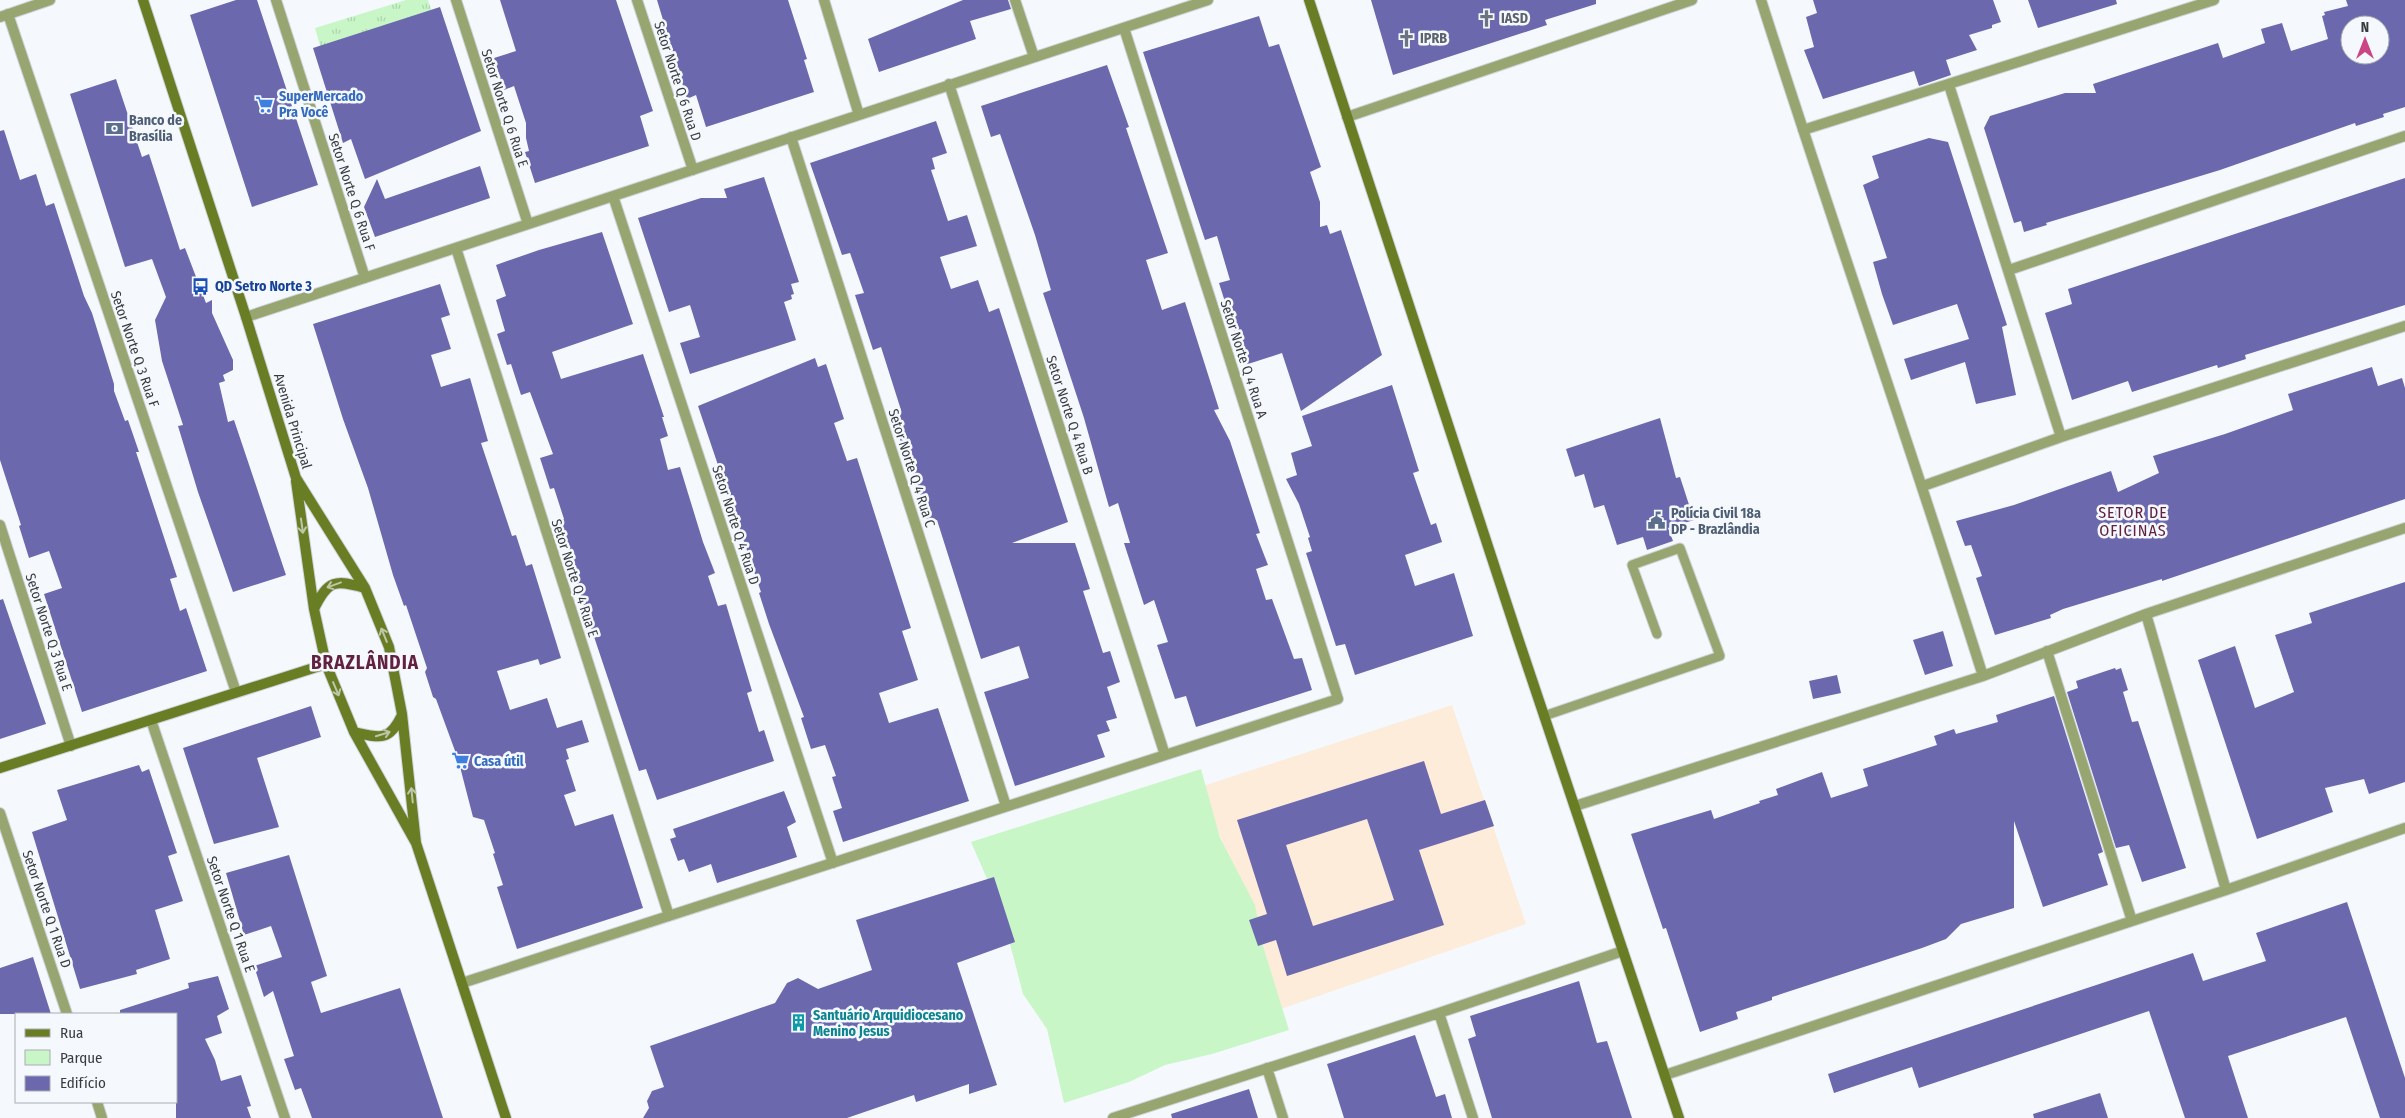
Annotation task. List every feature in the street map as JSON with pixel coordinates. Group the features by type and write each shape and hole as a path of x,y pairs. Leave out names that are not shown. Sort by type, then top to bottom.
{"street":[{"path":"4,15 50,0"},
{"name":"Avenida Principal","path":"143,0 296,478 365,588 389,647 402,714 416,843"},
{"name":"Setor Norte Q 6 Rua F","path":"276,0 365,278"},
{"name":"Setor Norte Q 6 Rua E","path":"456,0 528,224"},
{"name":"Setor Norte Q 6 Rua D","path":"637,0 693,170"},
{"path":"824,0 859,114"},
{"path":"1015,0 1034,57"},
{"path":"246,317 949,84 1124,28 1192,2 1208,0"},
{"path":"1309,0 1544,716 1679,1118"},
{"path":"1347,117 1692,0"},
{"path":"1761,0 1923,486 1983,676"},
{"path":"1803,130 2214,0"},
{"name":"Setor Norte Q 3 Rua F","path":"4,15 236,692"},
{"name":"Setor Norte Q 4 Rua A","path":"1124,28 1338,698 1165,755"},
{"name":"Setor Norte Q 4 Rua B","path":"949,84 1165,755"},
{"path":"1949,85 2061,437"},
{"path":"2009,270 2405,136"},
{"name":"Setor Norte Q 4 Rua C","path":"792,137 1006,806"},
{"name":"Setor Norte Q 4 Rua D","path":"613,196 833,863"},
{"name":"Setor Norte Q 4 Rua E","path":"456,248 669,916"},
{"path":"1923,486 2061,437 2405,326"},
{"path":"296,478 314,609 326,664 354,732 416,843 506,1118"},
{"name":"Setor Norte Q 3 Rua E","path":"0,525 71,746"},
{"path":"1575,806 1983,676 2146,614 2405,528"},
{"path":"314,609 323,590 333,584 344,582 365,588"},
{"path":"2146,614 2226,890"},
{"path":"2047,651 2132,921"},
{"path":"0,768 326,664"},
{"path":"354,732 374,737 385,736 394,730 402,714"},
{"name":"Setor Norte Q 1 Rua E","path":"151,720 284,1118"},
{"path":"462,983 1165,755"},
{"name":"Setor Norte Q 1 Rua D","path":"0,813 67,1013"},
{"path":"1665,1075 2226,890 2405,828"},
{"path":"1112,1118 1439,1014 1623,951"},
{"path":"1439,1014 1473,1118"},
{"path":"1267,1068 1283,1118"},
{"path":"97,1103 102,1118"}],"lane":[{"path":"1544,716 1720,656 1680,548 1632,565 1657,634"}],"shaded area":[{"path":"1452,705 1526,924 1278,1010 1203,786"}],"green space":[{"path":"406,0 428,0 433,15 321,49 315,28"},
{"path":"1201,769 1220,838 1255,905 1262,943 1289,1030 1212,1054 1165,1065 1129,1082 1064,1103 1047,1029 1023,994 1002,913 971,842"}],"building":[{"path":"236,0 257,0 318,185 252,207 190,15"},
{"path":"500,0 616,0 653,111 640,116 649,146 535,183 525,152 529,151 526,138 526,123 514,86 504,90 494,58 516,51"},
{"path":"657,0 788,0 807,59 804,60 814,92 706,127 696,95 687,99"},
{"path":"963,0 1008,0 1011,9 970,21 976,39 879,72 868,39"},
{"path":"1371,0 1596,0 1596,4 1545,20 1547,25 1393,75"},
{"path":"1813,0 1993,0 2001,22 1992,25 1992,28 1969,35 1977,50 1946,60 1951,75 1919,86 1914,71 1823,99 1804,50 1814,47 1806,17 1817,13"},
{"path":"2028,0 2116,0 2117,4 2038,28"},
{"path":"2346,0 2405,0 2405,107 2383,114 2384,117 2356,126 2355,123 2220,170 2046,223 2047,225 2024,232 2021,221 2014,223 1984,128 1990,116 2065,93 2096,93 2093,84 2218,43 2223,58 2265,43 2261,29 2282,23 2291,51 2328,39 2322,16 2325,15 2324,12 2348,6"},
{"path":"440,7 481,131 365,179 351,139 343,143 313,48"},
{"path":"1259,16 1269,47 1279,44 1321,167 1310,172 1320,202 1320,227 1327,225 1330,234 1341,230 1382,355 1301,411 1282,353 1245,365 1219,283 1230,280 1217,236 1205,240 1143,52"},
{"path":"1107,65 1129,127 1126,128 1168,253 1146,260 1162,310 1185,302 1219,409 1214,410 1230,441 1260,533 1256,534 1268,565 1256,569 1266,600 1272,599 1294,659 1302,658 1312,690 1196,727 1186,696 1175,699 1157,645 1168,642 1154,600 1144,605 1124,543 1130,543 1118,503 1109,507 1084,418 1043,293 1051,290 1035,235 1000,134 991,137 981,106"},
{"path":"116,79 142,157 149,154 180,250 185,248 206,303 212,300 212,313 233,360 233,370 223,375 225,381 219,383 228,422 234,420 286,575 233,592 198,492 178,426 183,425 162,361 155,320 166,297 152,259 125,267 70,94"},
{"path":"936,121 947,153 932,158 935,169 931,170 948,221 967,215 977,246 940,257 951,289 978,280 989,312 999,308 1068,522 1012,543 1075,543 1090,589 1083,591 1103,653 1110,651 1120,682 1107,687 1117,718 1106,721 1110,731 1097,735 1105,757 1015,786 984,692 1029,678 1019,646 981,659 937,520 928,523 891,412 901,410 881,347 873,350 855,295 864,293 850,253 842,255 810,163"},
{"path":"4,130 20,180 36,174 46,206 54,203 84,296 92,313 114,384 114,391 125,421 128,420 139,452 136,452 177,577 170,579 180,611 186,608 207,671 82,712 44,594 62,588 49,551 29,558 19,526 21,525 0,460 0,131"},
{"path":"1929,138 1948,142 2007,325 2002,327 2016,395 1976,404 1965,362 1911,380 1904,359 1969,339 1957,304 1893,325 1873,262 1887,258 1863,185 1879,178 1872,156"},
{"path":"480,166 490,198 375,237 364,207 377,179 385,199"},
{"path":"764,177 799,282 791,284 794,294 791,295 792,299 784,302 796,340 690,374 680,343 700,337 690,305 669,312 638,218 701,198 727,198 724,189"},
{"path":"2405,178 2405,305 2245,355 2246,359 2218,368 2217,365 2132,392 2128,381 2072,400 2045,313 2072,304 2068,289"},
{"path":"602,232 633,324 552,352 561,379 643,354 664,417 662,417 668,436 660,439 668,470 680,467 703,542 715,573 708,576 718,606 726,604 752,691 747,693 759,732 764,730 774,761 657,800 646,769 639,771 566,553 568,552 558,521 564,519 554,488 550,489 540,458 553,454 530,392 521,395 511,364 507,365 497,334 505,331 496,300 506,296 496,265 539,250"},
{"path":"440,284 450,315 441,318 451,349 431,355 441,387 470,378 488,441 481,443 512,536 516,535 526,566 532,564 561,658 540,665 538,659 497,671 510,710 547,698 557,728 582,720 589,742 566,749 569,759 566,760 576,791 564,795 575,826 613,814 643,908 517,949 497,887 503,885 493,854 495,853 484,820 473,817 458,759 436,699 433,697 425,672 427,668 406,605 404,606 393,575 368,488 343,419 313,324"},
{"path":"815,358 818,367 826,364 844,419 834,423 847,461 857,458 911,628 902,631 918,680 879,693 889,723 938,708 969,801 843,842 833,811 842,808 832,777 836,776 825,745 811,749 801,718 804,717 769,624 759,593 761,592 698,406"},
{"path":"2372,367 2378,386 2402,378 2405,388 2405,499 2162,581 2162,579 2063,609 2050,615 2051,618 1995,635 1976,578 1982,576 1971,545 1965,546 1956,521 2014,505 2111,471 2118,492 2159,473 2153,456 2225,434 2293,410 2288,394"},
{"path":"1392,385 1419,471 1413,473 1431,525 1436,523 1442,542 1405,555 1415,586 1454,573 1473,636 1355,675 1345,644 1336,646 1306,553 1312,551 1308,538 1310,537 1299,504 1286,479 1297,475 1291,453 1312,446 1302,416"},
{"path":"1660,418 1676,478 1680,477 1694,520 1668,528 1673,541 1647,550 1643,537 1617,545 1604,505 1594,508 1584,474 1575,477 1566,449"},
{"path":"2405,582 2405,782 2369,794 2364,779 2325,788 2333,812 2257,839 2198,660 2235,646 2255,708 2294,692 2275,635 2312,623 2309,613"},
{"path":"3,599 46,724 0,739 0,600"},
{"path":"1943,631 1953,666 1925,675 1913,640"},
{"path":"2115,668 2116,670 2121,668 2128,690 2123,692 2132,722 2138,721 2186,868 2142,882 2129,845 2116,848 2067,692 2078,688 2076,681"},
{"path":"1837,675 1841,693 1813,699 1809,681"},
{"path":"2054,696 2103,852 2098,854 2108,885 2043,907 2014,821 2014,908 1961,924 1946,939 1922,948 1772,997 1772,1000 1736,1012 1738,1019 1700,1032 1666,928 1663,929 1631,834 1711,810 1714,819 1760,803 1759,801 1778,795 1776,789 1822,772 1831,798 1868,786 1863,769 1937,745 1934,736 1954,729 1956,734 1998,722 1996,715"},
{"path":"311,706 321,737 257,758 279,827 214,844 183,748"},
{"path":"1424,761 1441,814 1485,800 1494,826 1419,850 1444,925 1287,976 1276,940 1258,946 1249,920 1267,914 1237,820","holes":["1367,819 1394,900 1313,926 1286,845"]},
{"path":"139,765 142,772 149,769 177,853 168,856 183,901 155,910 170,959 136,970 137,974 80,989 32,832 67,820 57,790"},
{"path":"784,791 796,822 787,827 797,857 717,883 711,864 689,872 684,859 678,861 670,839 676,837 673,829"},
{"path":"289,855 327,976 311,982 321,1013 400,988 443,1118 312,1118 301,1088 295,1090 284,1059 294,1056 273,991 264,997 254,966 282,957 271,926 244,935 226,873"},
{"path":"994,877 1015,942 957,963 997,1085 969,1094 969,1084 916,1102 914,1095 847,1118 643,1118 649,1108 647,1101 652,1091 664,1087 650,1046 775,1003 787,983 798,978 818,989 872,970 856,920"},
{"path":"2347,902 2405,1078 2405,1118 2380,1118 2346,1017 2228,1056 2248,1118 2185,1118 2149,1011 1919,1088 1912,1067 1834,1093 1828,1074 2193,953 2203,981 2266,961 2256,933"},
{"path":"33,957 51,1013 0,1014 0,968"},
{"path":"218,976 229,1009 217,1016 222,1033 205,1039 215,1060 221,1081 241,1075 251,1106 247,1107 251,1118 176,1118 176,1103 178,1103 178,1013 120,1013 120,1010 189,988 188,983"},
{"path":"1579,981 1597,1043 1607,1041 1632,1118 1492,1118 1468,1039 1476,1036 1470,1016"},
{"path":"1415,1035 1436,1097 1445,1094 1452,1118 1344,1118 1327,1064"},
{"path":"1249,1089 1258,1118 1172,1118 1171,1114"},
{"path":"2100,1093 2108,1118 2034,1118 2033,1114"}],"place":[{"name":"IASD","path":"1487,18"},
{"name":"IPRB","path":"1406,38"},
{"name":"SuperMercado Pra Você","path":"265,104"},
{"name":"Banco de Brasília","path":"115,128"},
{"name":"QD Setro Norte 3","path":"201,286"},
{"name":"Polícia Civil 18a DP - Brazlândia","path":"1657,521"},
{"name":"Casa útil","path":"460,761"},
{"name":"Santuário Arquidiocesano Menino Jesus","path":"799,1023"}],"district":[{"name":"SETOR DE OFICINAS","path":"2133,521"},
{"name":"BRAZLÂNDIA","path":"365,662"}]}
